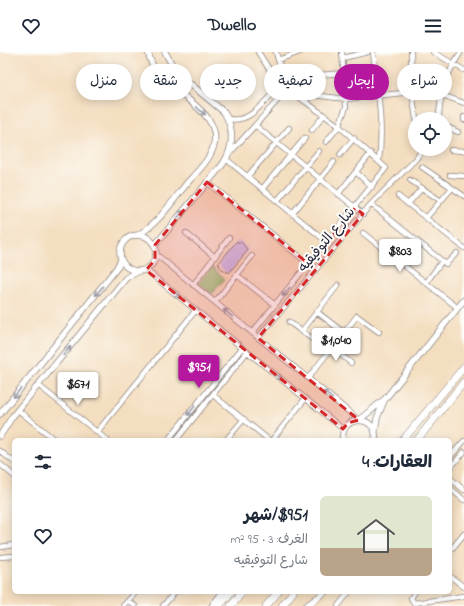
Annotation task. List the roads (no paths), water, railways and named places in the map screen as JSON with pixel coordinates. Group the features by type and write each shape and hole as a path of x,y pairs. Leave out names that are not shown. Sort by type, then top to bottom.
{"main road":[{"path":"405,438 464,367"},
{"path":"419,438 464,382"},
{"path":"219,606 229,594"},
{"path":"231,606 240,594"},
{"path":"266,606 276,594"},
{"path":"282,606 291,594"}],"street":[{"path":"139,271 128,268 121,260 120,255 122,245 128,238 138,235 152,224 209,158 215,140 212,126 208,118 160,76 151,63 148,52"},
{"path":"165,52 176,72 220,108 228,120 232,138 227,157"},
{"path":"258,52 266,64"},
{"path":"276,52 279,64"},
{"path":"278,60 300,52"},
{"path":"342,52 343,64"},
{"path":"343,58 368,52"},
{"path":"373,52 374,64"},
{"path":"411,52 411,64"},
{"path":"433,52 464,70"},
{"path":"452,64 461,52"},
{"path":"334,98 313,95 304,101 339,126 379,160"},
{"path":"452,99 464,103"},
{"path":"228,120 240,120 248,117 266,100"},
{"path":"155,245 227,157 278,100"},
{"path":"326,142 339,126 346,107 346,100"},
{"path":"378,100 381,147 379,160"},
{"path":"413,100 415,112"},
{"path":"440,112 441,100"},
{"path":"312,130 324,115"},
{"path":"256,126 363,214"},
{"path":"248,177 275,142 288,128"},
{"path":"452,129 458,132"},
{"path":"262,189 304,138"},
{"path":"340,155 354,138"},
{"path":"452,150 464,151"},
{"path":"276,201 319,151"},
{"path":"338,194 371,153"},
{"name":"شارع التوفيقيه","path":"258,338 371,204 418,156"},
{"path":"227,157 248,177 326,242"},
{"name":"شارع التوفيقيه","path":"252,333 386,170 385,165 379,160"},
{"path":"292,214 334,162"},
{"path":"422,167 464,196"},
{"path":"356,172 372,187"},
{"path":"450,175 464,176"},
{"path":"410,180 441,202"},
{"path":"207,182 309,264"},
{"path":"408,204 422,188"},
{"path":"426,218 452,188"},
{"path":"398,196 463,245"},
{"path":"371,204 447,264 457,254"},
{"path":"363,233 458,308"},
{"path":"186,234 215,256"},
{"path":"0,436 18,410 126,278 139,271 146,270 153,264 156,255 155,245 146,236 138,235"},
{"path":"193,285 230,238"},
{"path":"156,255 359,420 370,424 375,437"},
{"path":"215,302 252,256"},
{"path":"0,414 116,269 121,260"},
{"path":"426,283 442,261"},
{"path":"146,270 343,429"},
{"path":"237,275 275,305"},
{"path":"302,331 338,285"},
{"path":"343,438 343,429 348,423 359,420 385,399 464,300"},
{"path":"97,432 196,310"},
{"path":"318,312 343,332"},
{"path":"308,378 358,315 379,332"},
{"path":"290,322 322,346"},
{"path":"170,438 242,348"},
{"path":"331,348 351,363"},
{"path":"178,438 248,352"},
{"path":"225,369 230,373"},
{"path":"38,385 104,438"},
{"path":"213,394 267,438"},
{"path":"274,438 306,399"},
{"path":"375,437 377,418 385,399"},
{"path":"18,410 53,438"},
{"path":"228,438 244,419"},
{"path":"452,455 464,442"},
{"path":"0,451 12,460"},
{"path":"452,466 464,452"},
{"path":"0,464 12,474"},
{"path":"452,480 464,490"},
{"path":"452,490 464,500"},
{"path":"452,549 464,534"},
{"path":"0,547 12,545"},
{"path":"0,557 12,556"},
{"path":"452,578 464,587"},
{"path":"123,606 134,594"},
{"path":"163,606 173,594"},
{"path":"212,606 220,594"},
{"path":"306,606 322,594"},
{"path":"338,606 347,594"},
{"path":"414,594 411,600 416,603 464,596"},
{"path":"128,601 135,606"}]}
